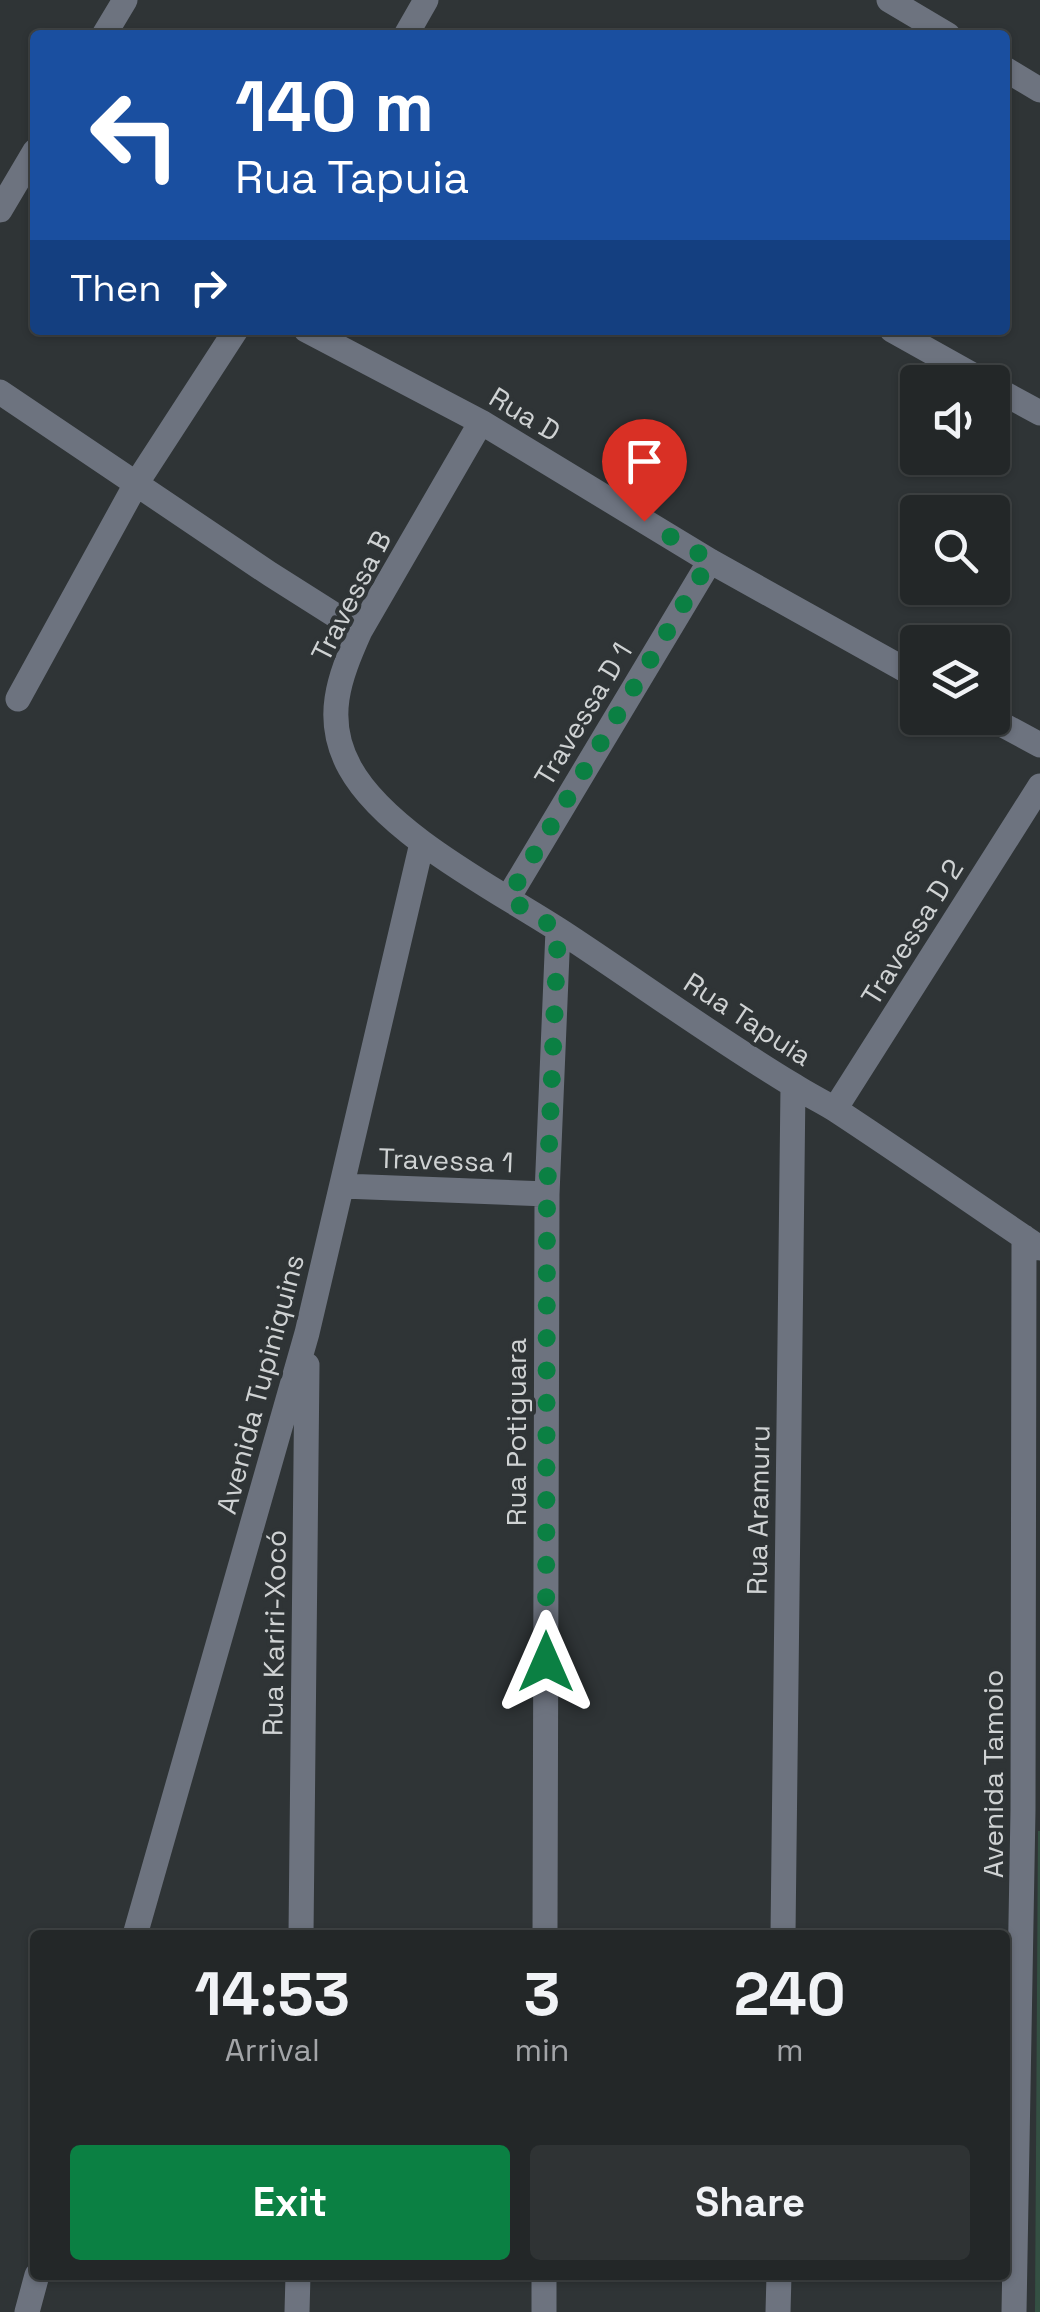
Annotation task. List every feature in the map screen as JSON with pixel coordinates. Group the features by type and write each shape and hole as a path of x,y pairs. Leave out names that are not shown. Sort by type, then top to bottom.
{"street":[{"path":"107,30 125,0"},
{"path":"409,30 426,0"},
{"path":"889,0 940,30"},
{"path":"1010,72 1040,90"},
{"path":"0,210 30,159"},
{"path":"18,698 136,484 233,335"},
{"name":"Rua D","path":"316,335 481,422 710,560 900,667"},
{"path":"901,335 955,365"},
{"path":"0,392 360,631"},
{"path":"1010,396 1040,413"},
{"name":"Travessa B","path":"422,842 361,784 347,762 338,737 335,703 346,661 360,631 481,422"},
{"name":"Travessa D 1","path":"508,898 710,560"},
{"path":"1010,729 1040,745"},
{"name":"Travessa D 2","path":"835,1109 1040,786"},
{"name":"Rua Tapuia","path":"422,842 793,1086 835,1109 1032,1243"},
{"name":"Avenida Tupiniquins","path":"136,1930 308,1332 422,842"},
{"name":"Rua Potiguara","path":"545,1930 547,1194 558,930"},
{"name":"Rua Aramuru","path":"783,1930 793,1086"},
{"name":"Travessa 1","path":"343,1186 547,1194"},
{"name":"Avenida Tamoio","path":"1014,2312 1032,1810 1032,1243"},
{"name":"Rua Kariri-Xocó","path":"301,1930 308,1332"},
{"path":"26,2312 36,2280"},
{"path":"297,2312 298,2280"},
{"path":"544,2280 544,2312"},
{"path":"778,2312 779,2280"}],"green space":[{"path":"1038,1831 1040,2312 1035,2312"}],"route":[{"path":"546,1662 547,1194 558,930 508,898 710,560 644,521"}]}
